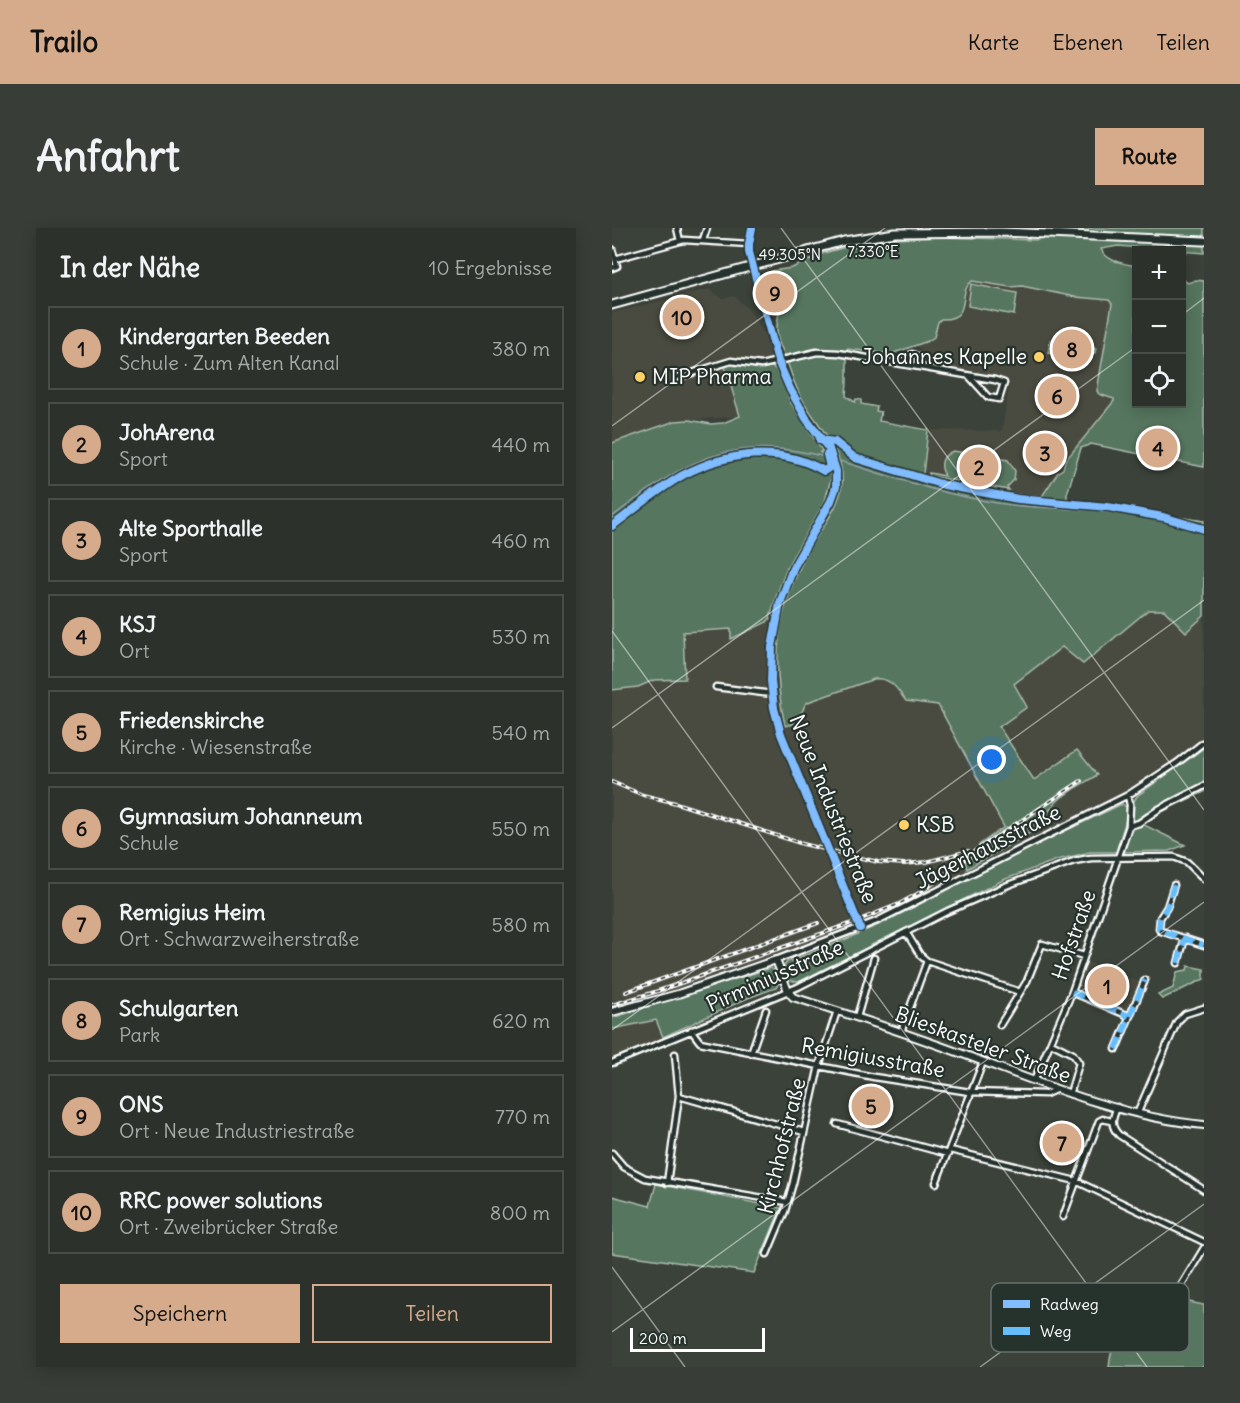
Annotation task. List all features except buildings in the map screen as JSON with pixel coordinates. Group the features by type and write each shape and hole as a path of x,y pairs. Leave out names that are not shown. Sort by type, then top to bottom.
{"main road":[{"path":"612,305 860,237 895,233 954,230 1204,241"}],"street":[{"path":"677,228 680,241"},
{"path":"703,240 707,228"},
{"path":"615,259 680,241 703,240 749,244 752,228"},
{"name":"Neue Industriestraße","path":"749,244 778,360 790,389 831,453 836,479 831,501 792,568 780,603 772,646 772,694 779,726 791,761 860,928"},
{"path":"612,249 617,266 612,268"},
{"path":"676,378 731,362 761,365 805,353 828,352 918,366 969,376 1004,383 999,399 992,399 985,394 969,376"},
{"path":"898,363 912,354 918,357 918,366"},
{"path":"716,687 772,694"},
{"name":"Jägerhausstraße","path":"776,960 860,928 1128,795 1204,742"},
{"path":"1129,826 1204,786"},
{"name":"Hofstraße","path":"1034,1081 1072,992 1129,826 1128,795"},
{"name":"Pirminiusstraße","path":"612,1063 788,991 988,894 1064,864 1091,858 1174,857 1187,862 1204,879"},
{"path":"1174,885 1158,926 1161,932 1204,945"},
{"path":"906,932 920,955 927,961 1020,992"},
{"path":"1178,963 1185,938"},
{"path":"1000,1024 1031,973 1042,944 1084,956"},
{"path":"857,1017 874,958"},
{"path":"612,1012 678,994 776,960 788,991"},
{"path":"901,1032 927,961"},
{"path":"1116,1049 1145,980"},
{"name":"Blieskasteler Straße","path":"788,991 793,997 901,1032 1055,1090 1138,1112 1204,1125"},
{"path":"1072,992 1129,1017"},
{"path":"1138,1112 1177,1022 1185,1014 1204,1008"},
{"path":"752,1053 766,1010"},
{"name":"Kirchhofstraße","path":"767,1254 787,1202 819,1066 837,1011"},
{"name":"Remigiusstraße","path":"691,1030 700,1042 819,1066 970,1092 1046,1094 1055,1090"},
{"path":"1051,1043 1073,1054 1078,1063 1070,1094"},
{"path":"667,1183 679,1096 675,1054"},
{"path":"936,1183 983,1062"},
{"path":"679,1096 804,1132"},
{"path":"1117,1107 1111,1121 1119,1135 1204,1190"},
{"path":"1063,1217 1100,1121 1103,1119 1111,1121"},
{"path":"837,1124 1076,1181 1204,1242"},
{"path":"612,1153 624,1167 635,1174 667,1183 787,1202"},
{"path":"1183,1283 1204,1248"}],"shaded area":[{"path":"972,281 1010,287 1022,286 1075,297 1110,300 1112,304 1111,397 1114,401 1065,461 1063,469 1058,472 1042,498 929,479 923,474 928,430 1002,431 1010,381 930,362 917,345 934,337 941,319 957,316 962,311 967,285"},
{"path":"709,289 723,299 734,296 751,312 764,334 776,369 771,367 759,369 734,363 740,416 675,421 612,443 612,313"},
{"path":"828,462 840,465 842,483 840,495 798,570 781,620 785,726 797,723 808,702 874,679 883,678 889,681 906,701 938,705 1004,827 979,845 982,850 965,862 1045,816 1057,801 1097,775 1077,750 1034,781 999,727 1013,684 1062,646 1083,663 1148,610 1164,610 1186,632 1204,616 1204,748 1141,791 1134,801 1129,835 1122,834 1128,813 1118,805 1018,853 885,922 787,962 784,966 774,970 766,969 612,1018 612,690 638,687 654,680 684,679 683,632 732,629 732,639 770,618 788,565 825,501 831,478"},
{"path":"1086,961 1139,982 1127,1011 1076,990"},
{"path":"656,1019 663,1037 612,1059 612,1029"}],"green space":[{"path":"1038,228 1204,228 1204,253 1186,252 1186,246 1118,246 1101,249 1107,257 1132,265 1132,408 1186,408 1186,282 1204,281 1204,467 1091,444 1081,448 1067,499 1204,521 1204,616 1186,632 1164,610 1148,610 1083,664 1062,647 1014,684 1027,707 999,727 1034,780 1077,750 1097,775 1057,801 1051,808 1045,824 967,869 965,862 982,850 979,845 1004,827 938,705 906,701 889,682 874,679 808,702 797,723 785,726 778,679 779,635 789,593 809,550 837,502 842,485 842,472 834,449 797,389 780,346 777,326 782,293 780,289 770,286 769,275 772,271 792,268 824,253 857,244 935,237 1038,240","holes":["972,281 1010,287 1022,286 1075,297 1109,300 1112,304 1097,391 1114,401 1065,461 1063,469 1058,472 1041,498 929,479 923,474 928,430 879,421 881,412 876,411 877,407 861,404 861,400 856,399 855,402 846,396 847,349 891,354 928,341 934,337 941,319 958,315 967,286"]},
{"path":"971,284 1017,293 1014,315 968,306"},
{"path":"1050,340 1096,348 1095,353 1075,350 1074,357 1048,353"},
{"path":"734,363 759,369 771,367 776,369 791,403 828,462 831,478 825,501 788,565 767,622 731,639 731,629 683,632 685,679 654,680 638,687 612,690 612,443 675,421 689,420 711,424 723,423 740,416 725,367"},
{"path":"953,451 1008,460 1015,471 1014,480 1007,487 1009,490 929,476 929,473 945,476 942,461"},
{"path":"1204,748 1204,792 1142,824 1185,845 1169,851 1123,852 1131,829 1134,801 1137,796"},
{"path":"1122,804 1128,808 1128,813 1116,852 1090,852 1057,860 1003,880 798,982 788,980 784,966 787,962 885,922 1018,853"},
{"path":"1188,966 1204,969 1204,979 1162,999 1158,995 1173,988 1177,972 1187,970"},
{"path":"771,968 779,983 776,988 748,998 663,1037 656,1020 612,1029 612,1018"},
{"path":"656,1184 781,1208 754,1273 612,1253 612,1196 650,1206"},
{"path":"1189,1302 1204,1305 1204,1367 1109,1367 1112,1352 1189,1352"}],"waterway":[{"path":"612,517 656,485 688,466 722,453 762,448 805,452 952,494 986,501 1121,514 1204,533"}],"railway":[{"path":"612,1005 849,924 899,904 926,889 975,851 1081,781"},
{"path":"612,782 643,795 676,803 803,844 878,862 904,864 926,862 968,851"},
{"path":"626,992 818,923"}],"marked path":[{"path":"1174,885 1167,907 1160,918 1159,929 1204,945"},
{"path":"1178,963 1185,938"},
{"path":"1116,1049 1145,980"},
{"path":"1072,992 1129,1016"}],"cycle path":[{"path":"752,228 749,252 778,361 806,418 829,449 836,471 836,487 831,501 793,568 780,603 772,647 771,681 774,708 781,734 860,928"},
{"path":"820,440 835,442 855,458 944,485 1018,499 1108,507 1163,517 1204,529"},
{"path":"612,526 683,475 717,461 735,457 772,455 790,457 824,471 830,467 827,455"}],"place":[{"name":"ONS","path":"775,293"},
{"name":"RRC power solutions","path":"682,317"},
{"name":"Schulgarten","path":"1072,349"},
{"name":"Johannes Kapelle","path":"1039,357"},
{"name":"MIP Pharma","path":"640,377"},
{"name":"Gymnasium Johanneum","path":"1057,396"},
{"name":"KSJ","path":"1158,448"},
{"name":"Alte Sporthalle","path":"1045,453"},
{"name":"JohArena","path":"979,467"},
{"name":"KSB","path":"904,825"},
{"name":"Kindergarten Beeden","path":"1107,986"},
{"name":"Friedenskirche","path":"871,1106"},
{"name":"Remigius Heim","path":"1062,1143"}]}
